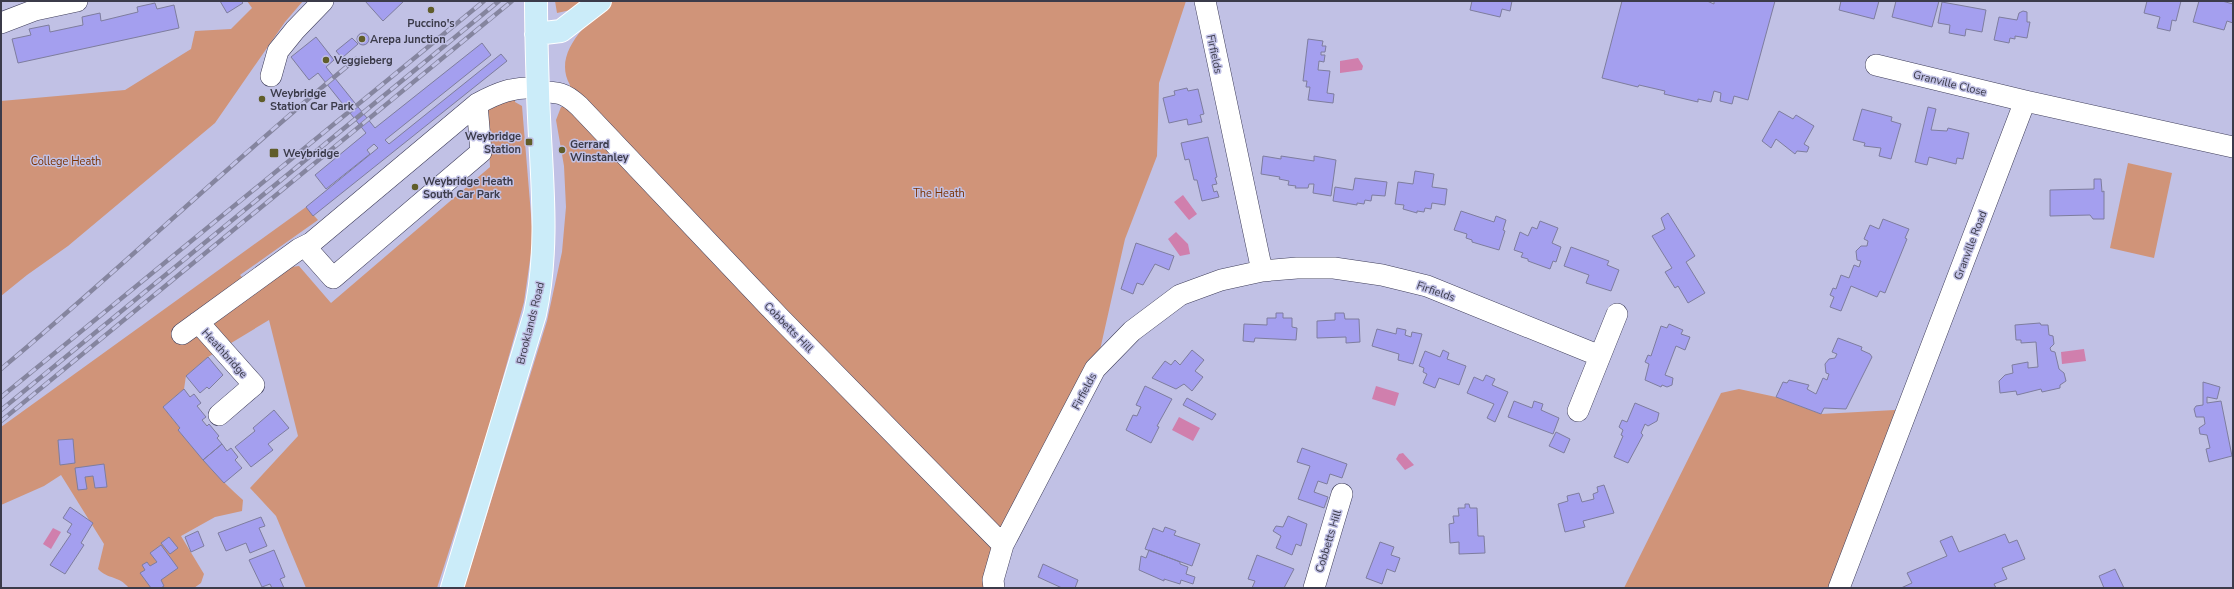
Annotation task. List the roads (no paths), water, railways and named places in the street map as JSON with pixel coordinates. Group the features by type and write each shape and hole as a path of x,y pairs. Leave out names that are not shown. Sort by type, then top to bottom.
{"main road":[{"path":"536,34 561,31 600,1"},
{"name":"Brooklands Road","path":"452,588 535,314 543,270 545,218 538,90 536,3"}],"street":[{"path":"1,23 35,10 77,1"},
{"path":"271,76 278,51 295,30 323,1"},
{"name":"Firfields","path":"1205,1 1262,271"},
{"name":"Granville Close","path":"1876,65 2025,101"},
{"name":"Cobbetts Hill","path":"190,328 299,248 311,242 477,104 501,92 514,88 560,93 568,96 579,106 780,317 1003,545"},
{"path":"2025,101 2233,147"},
{"name":"Granville Road","path":"1839,588 2025,101"},
{"path":"311,242 309,251 333,278 481,152 477,104"},
{"name":"Firfields","path":"1003,545 1095,369 1132,331 1180,295 1221,280 1262,271 1297,268 1334,268 1382,275 1427,286 1600,356"},
{"path":"1578,411 1617,314"},
{"name":"Heathbridge","path":"190,328 254,385 219,416"},
{"name":"Cobbetts Hill","path":"1314,588 1342,494"},
{"path":"994,588 993,580 1003,545"}],"railway":[{"path":"1,397 484,1"},
{"path":"1,410 499,1"},
{"path":"1,421 512,1"},
{"path":"1,369 46,331 266,135 356,59"}],"place":[{"name":"Puccino's","path":"431,10"},
{"name":"Arepa Junction","path":"362,39"},
{"name":"Veggieberg","path":"326,60"},
{"name":"Weybridge Station Car Park","path":"262,99"},
{"name":"Weybridge Station","path":"529,142"},
{"name":"Gerrard Winstanley","path":"562,150"},
{"name":"Weybridge","path":"274,153"},
{"name":"Weybridge Heath South Car Park","path":"415,187"}],"park label":[{"name":"College Heath","path":"66,161"},
{"name":"The Heath","path":"939,193"}]}
